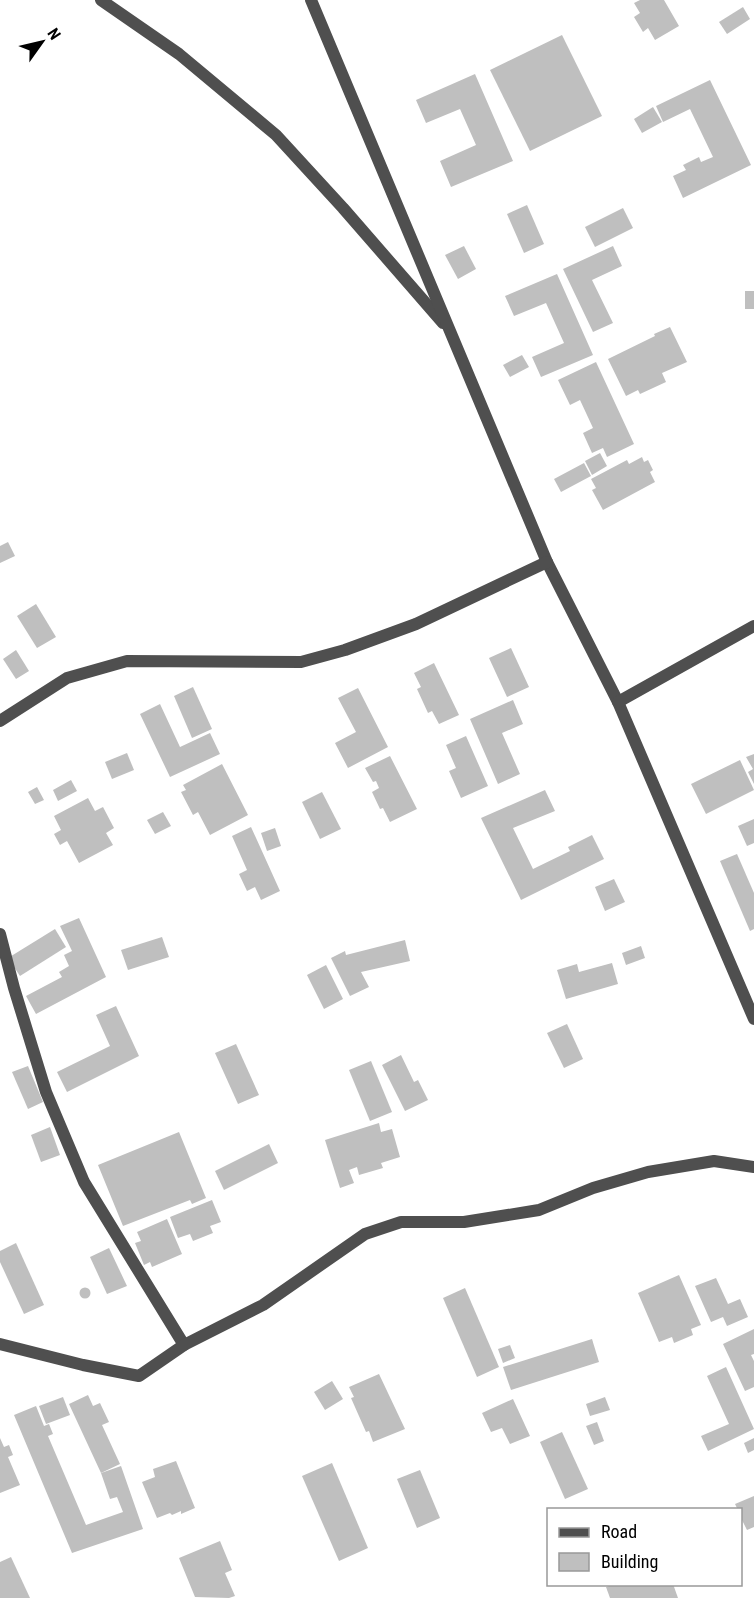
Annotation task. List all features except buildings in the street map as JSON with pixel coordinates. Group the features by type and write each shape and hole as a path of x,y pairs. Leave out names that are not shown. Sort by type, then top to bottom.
{"street":[{"path":"101,0 179,54 276,135 452,333"},
{"path":"311,0 547,562 618,702 754,1018"},
{"path":"0,721 67,678 127,661 301,662 345,650 416,624 547,562"},
{"path":"618,702 754,626"},
{"path":"0,934 46,1092 84,1182 184,1345"},
{"path":"0,1344 83,1365 139,1376 184,1345 263,1305 365,1234 401,1221 464,1222 538,1210 594,1188 648,1172 714,1161 754,1167"}]}
